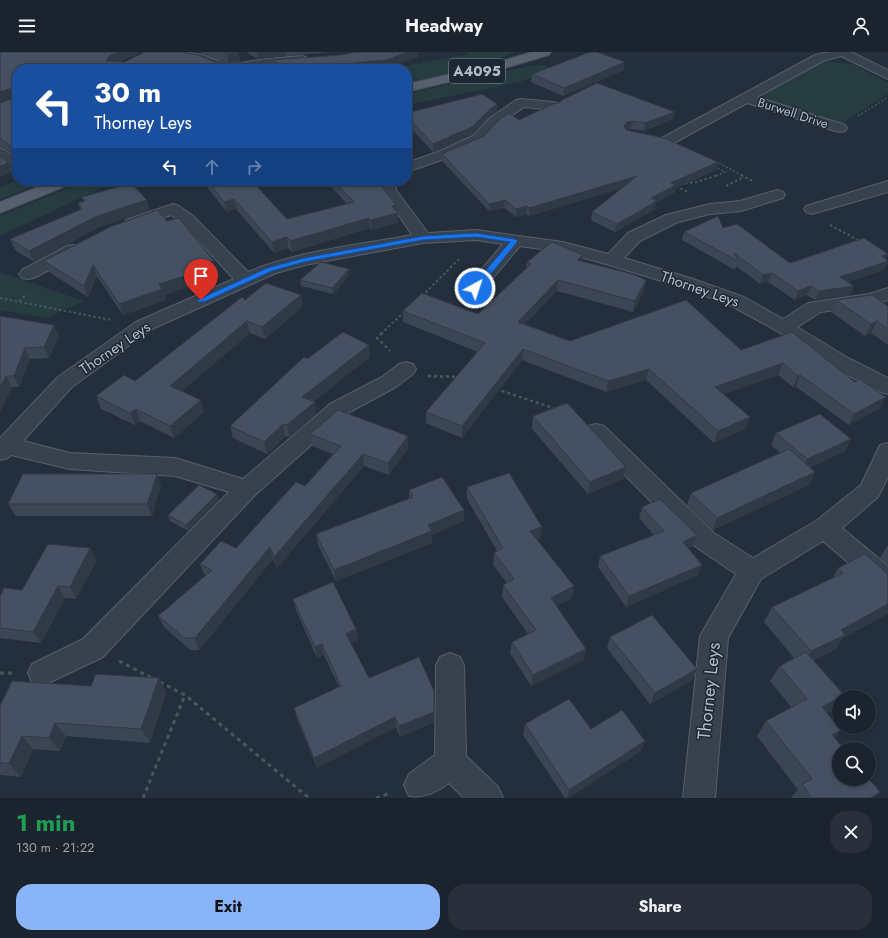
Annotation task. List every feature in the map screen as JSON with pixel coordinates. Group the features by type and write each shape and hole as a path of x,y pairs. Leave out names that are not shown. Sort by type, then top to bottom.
{"main road":[{"name":"A4095","path":"412,87 491,68 546,52"},
{"path":"0,208 54,186"}],"street":[{"path":"166,52 203,58 217,64"},
{"name":"Burwell Drive","path":"667,141 819,58 842,52 888,75"},
{"path":"260,64 315,60"},
{"path":"412,166 445,154 478,139 518,98 553,106"},
{"name":"Burwell Drive","path":"746,98 840,128"},
{"path":"652,138 667,141 703,157"},
{"path":"0,153 12,162"},
{"path":"388,186 388,192 398,202 423,238"},
{"path":"812,209 884,189 888,186"},
{"path":"612,260 634,237 672,218 710,209 741,206 777,195"},
{"path":"115,229 173,209 187,219 245,280"},
{"name":"Thorney Leys","path":"3,449 65,382 143,326 270,270 304,260 423,238 476,235 563,247 612,260 737,301 784,327 841,363 888,387"},
{"path":"475,288 515,241"},
{"path":"28,274 88,242"},
{"path":"784,327 815,307 837,302 870,299 888,294"},
{"path":"42,673 93,648 247,489 338,409 397,375"},
{"path":"596,432 705,540 752,571"},
{"name":"Thorney Leys","path":"3,449 70,461 175,467 247,489"},
{"name":"Thorney Leys","path":"699,798 714,636 752,571 825,528 870,491 888,451"},
{"path":"825,528 888,581"},
{"path":"450,666 451,762 487,798"},
{"path":"420,784 451,762"}],"path":[{"path":"840,128 888,97"},
{"path":"693,194 672,184 686,185 700,182 725,172 707,162 703,157"},
{"path":"812,209 835,229 852,236 864,244"},
{"path":"417,299 458,261 476,235"},
{"path":"0,302 2,299 143,326"},
{"path":"406,310 377,338 397,375 461,377"},
{"path":"490,387 558,409"},
{"path":"93,648 185,695 309,798"},
{"path":"143,798 185,695"}],"green space":[{"path":"466,52 516,52 476,67 412,82 412,65 468,54"},
{"path":"821,61 853,64 888,83 888,94 839,125 768,102 762,98 762,95"},
{"path":"545,65 555,69 520,82 412,104 412,93 528,66"},
{"path":"12,183 12,186 34,186 0,199 0,187"},
{"path":"73,186 105,186 0,236 0,216"},
{"path":"0,272 84,301 47,318 0,310"}],"building":[{"path":"0,52 119,52 109,56 106,61 124,62 145,52 182,52 198,55 215,62 242,62 243,64 12,64 12,88 0,92"},
{"path":"222,52 238,52 227,54"},
{"path":"355,52 408,52 386,60 344,64 279,64 272,60 341,55"},
{"path":"590,52 597,52 625,62 564,88 532,74"},
{"path":"597,83 675,112 645,123 633,121 627,122 624,126 626,130 664,138 718,162 671,183 676,185 651,198 657,201 617,224 592,212 637,176 529,208 527,206 516,209 505,200 489,204 442,154 484,136 501,118 509,113 519,120 553,104 559,103 562,100"},
{"path":"482,94 497,104 472,127 433,144 412,122 412,112"},
{"path":"12,99 12,147 0,139 0,103"},
{"path":"0,156 8,163 0,166"},
{"path":"120,186 134,186 147,200 97,216 29,251 10,239 82,209 78,203 85,201 82,197"},
{"path":"212,186 257,186 287,219 354,202 339,186 381,186 396,205 392,206 398,213 371,220 369,218 290,241 287,237 272,242 234,199 224,202"},
{"path":"157,210 167,221 179,218 214,261 209,263 217,266 159,284 162,289 119,304 93,265 84,286 44,261 110,227"},
{"path":"718,216 723,228 737,224 790,263 864,238 888,254 882,256 888,261 840,277 854,286 819,291 811,286 798,291 772,273 763,275 734,253 738,261 684,232"},
{"path":"552,242 583,255 577,260 633,274 646,280 635,301 558,280 518,322 570,341 686,300 741,350 792,332 855,382 860,379 886,397 854,414 800,375 798,376 783,363 715,387 750,417 718,431 649,369 608,381 523,349 462,426 426,412 485,343 403,311 422,293 478,314 531,264 527,262"},
{"path":"321,262 349,269 332,288 300,280"},
{"path":"266,283 301,295 262,327 247,321 170,386 201,400 170,426 136,409 130,413 96,396 124,375 135,381 242,297 245,300"},
{"path":"872,295 888,306 888,329 877,321 871,324 836,300"},
{"path":"0,316 54,325 44,347 25,348 14,376 6,376 0,388"},
{"path":"343,332 369,345 302,397 315,402 287,425 283,424 264,442 230,426 304,357 307,359"},
{"path":"567,403 626,467 590,482 533,416"},
{"path":"338,410 408,436 388,463 363,454 274,557 270,547 195,638 185,638 158,616 212,570 200,564 221,541 236,548 296,482 305,486 341,446 310,434"},
{"path":"820,414 851,439 807,459 776,433"},
{"path":"789,449 815,472 717,518 691,493"},
{"path":"509,473 542,527 530,531 574,586 551,598 586,649 533,675 512,642 536,630 503,585 514,579 494,553 503,548 467,487"},
{"path":"23,474 157,474 147,504 8,504"},
{"path":"442,477 464,510 428,525 432,531 334,570 316,534 413,497 409,490"},
{"path":"199,485 217,494 186,525 168,515"},
{"path":"660,499 697,535 683,542 702,565 629,596 600,556 664,531 642,507"},
{"path":"48,544 90,548 70,587 58,586 33,632 0,628 0,596 4,588 22,590"},
{"path":"865,554 888,574 888,604 841,630 845,635 811,651 772,607 843,573 838,568"},
{"path":"333,582 356,629 346,634 369,678 419,657 434,691 434,712 399,726 395,717 314,758 294,708 341,686 322,644 315,647 293,599"},
{"path":"652,615 697,669 655,693 610,637"},
{"path":"806,652 840,690 832,690 832,702 822,707 832,719 832,734 834,734 832,735 838,742 832,742 832,786 875,786 880,792 870,798 812,798 802,784 812,779 766,721 807,699 780,666"},
{"path":"96,674 159,678 141,729 55,723 49,738 22,736 9,763 0,763 0,706 12,681 91,686"},
{"path":"569,699 591,729 622,710 645,741 569,790 525,724"}],"route":[{"path":"201,300 270,270 304,260 423,238 476,235 515,241 475,288"}]}
